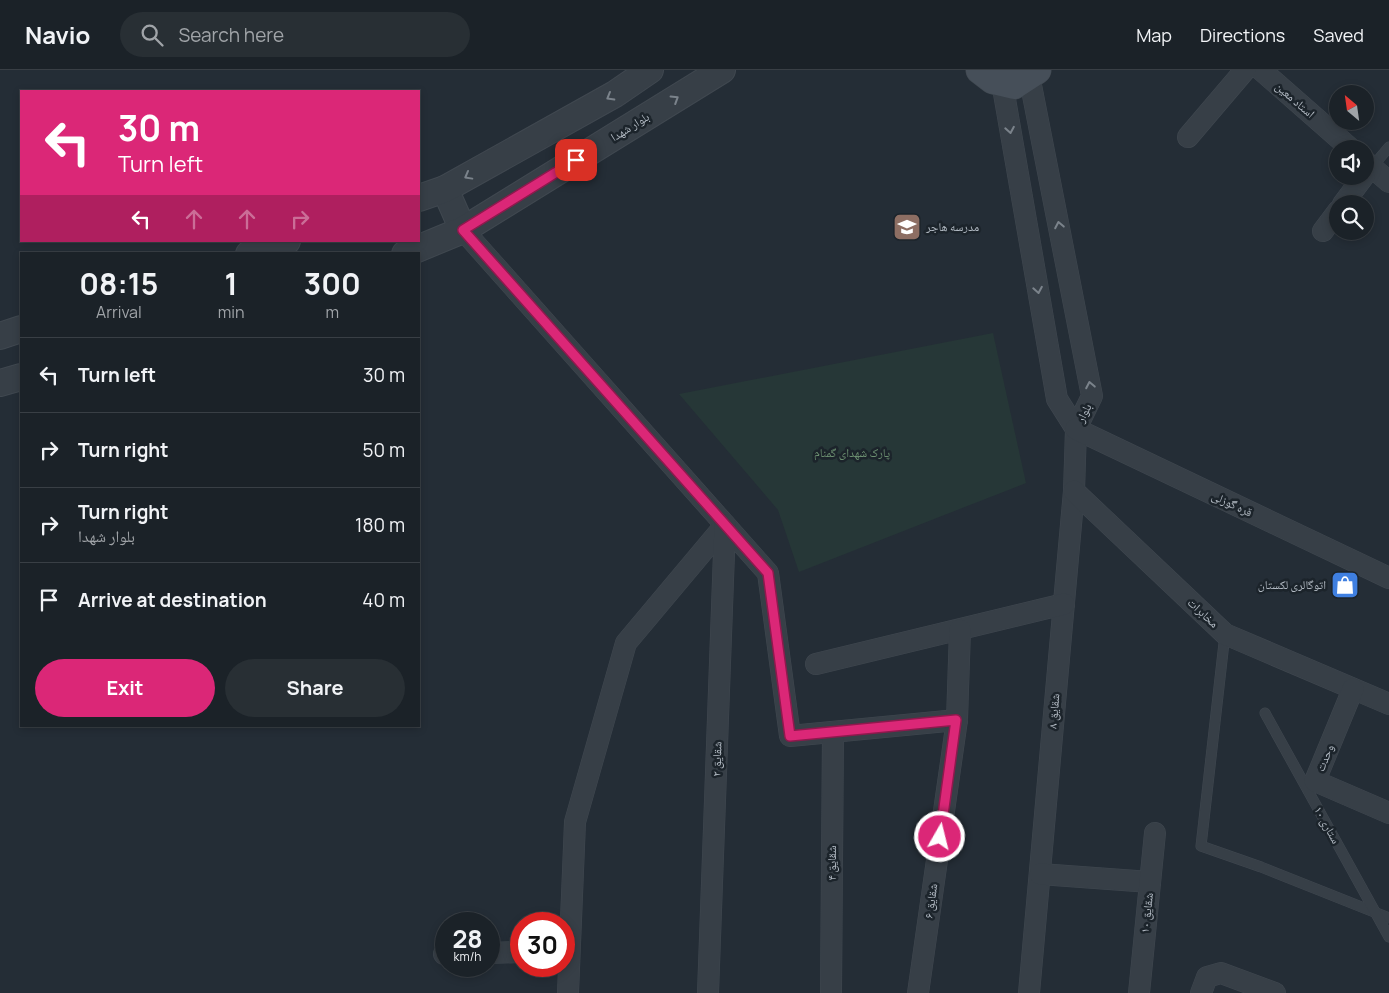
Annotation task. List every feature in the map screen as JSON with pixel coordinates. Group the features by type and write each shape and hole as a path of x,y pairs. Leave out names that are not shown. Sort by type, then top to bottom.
{"main road":[{"path":"991,76 1014,85 1033,73"}],"street":[{"path":"420,198 446,189 615,94 650,70"},
{"name":"بلوار شهدا","path":"410,252 463,230 722,70"},
{"path":"1188,137 1245,70"},
{"name":"استاد معین","path":"1261,70 1341,140"},
{"name":"بلوار","path":"1033,73 1092,396 1076,429"},
{"name":"بلوار","path":"991,76 1057,399 1076,429"},
{"path":"1374,174 1389,182"},
{"path":"446,189 463,230 768,573 790,736 956,720 960,630"},
{"path":"1323,231 1329,223"},
{"path":"255,252 284,242"},
{"path":"0,336 20,329"},
{"path":"0,383 20,377"},
{"name":"شقایق ۸","path":"1029,993 1074,491 1076,429"},
{"name":"قره گوزلی","path":"1076,429 1389,578"},
{"name":"مخابرات","path":"1074,491 1225,634 1389,704"},
{"path":"569,912 575,822 626,643 725,525"},
{"name":"شقایق ۲","path":"708,993 725,525"},
{"path":"816,664 1064,604"},
{"name":"وحدت","path":"1353,689 1315,781 1389,813"},
{"name":"شقایق ۶","path":"918,993 956,720"},
{"name":"شقایق ۴","path":"831,993 833,732"},
{"name":"شقایق ۱۰","path":"1139,993 1155,833"},
{"path":"1040,874 1150,882"},
{"path":"1204,985 1221,973 1275,993"},
{"path":"568,977 568,993"}],"lane":[{"path":"1374,163 1389,147"},
{"path":"1225,634 1201,846 1389,918"},
{"name":"ستاری ۱۰","path":"1265,713 1389,937"}],"green space":[{"name":"پارک شهدای گمنام","path":"993,333 1026,483 799,572 778,510 679,394"}],"place":[{"name":"مدرسه هاجر","path":"907,227"},
{"name":"اتوگالری لکستان","path":"1345,585"}],"route":[{"path":"576,160 463,230 768,573 790,736 956,720 940,837"}]}
